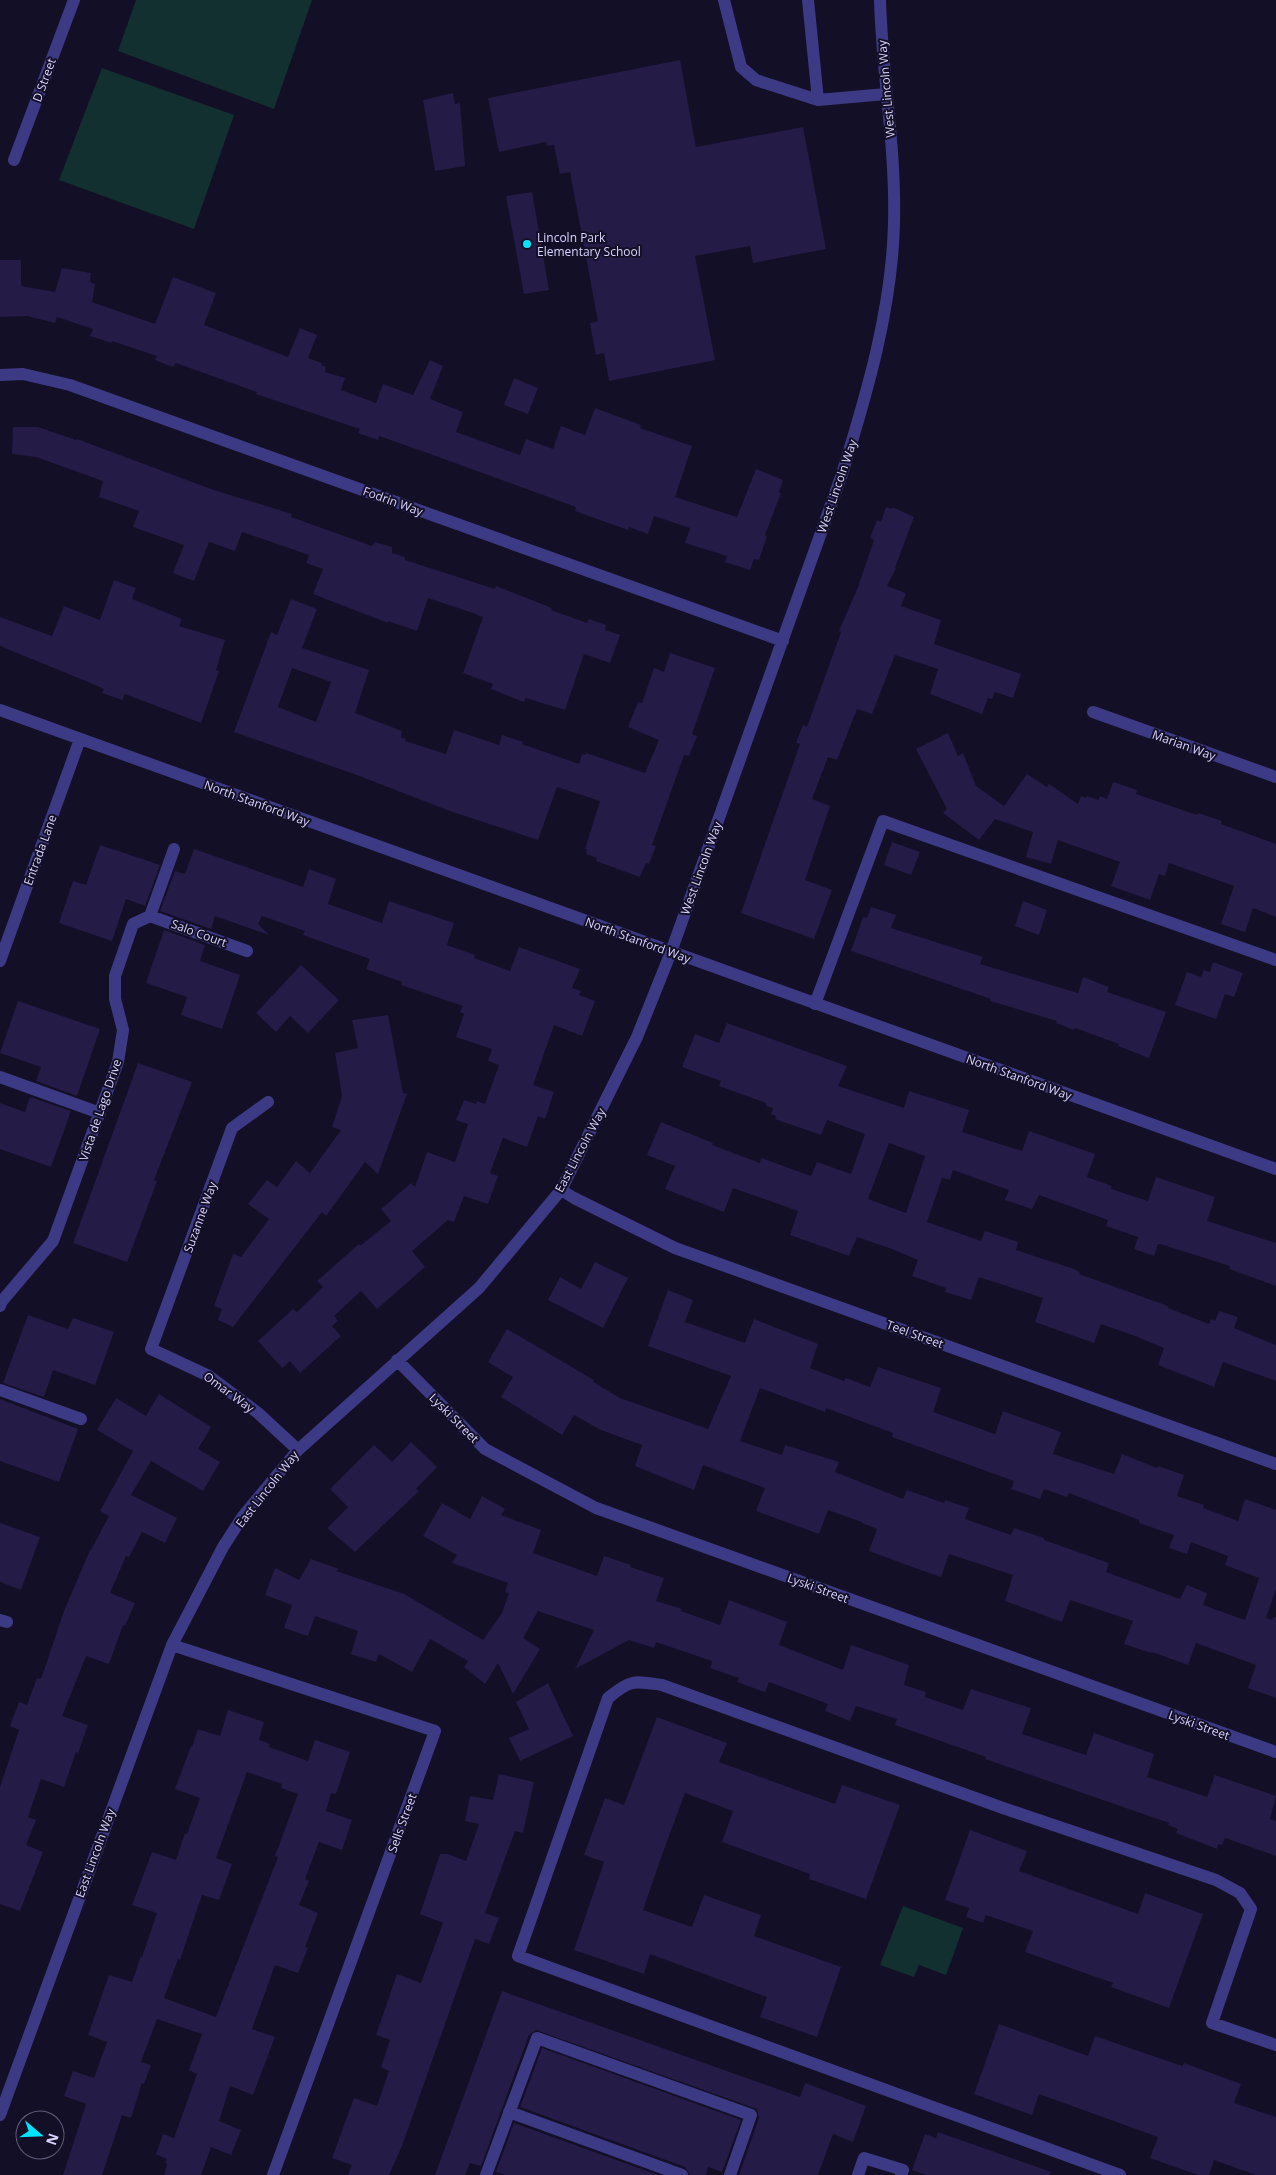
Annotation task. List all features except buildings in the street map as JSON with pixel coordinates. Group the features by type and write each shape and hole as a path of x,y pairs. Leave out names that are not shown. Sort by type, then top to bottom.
{"street":[{"name":"D Street","path":"14,160 74,0"},
{"path":"724,0 741,67 756,80 818,100 886,94"},
{"path":"808,0 818,100"},
{"name":"West Lincoln Way","path":"671,952 845,466 867,390 882,322 892,258 894,223 880,0"},
{"name":"Fodrin Way","path":"0,375 23,374 70,385 783,641"},
{"name":"North Stanford Way","path":"0,710 1276,1169"},
{"name":"Marian Way","path":"1093,712 1276,777"},
{"name":"Entrada Lane","path":"0,961 80,739"},
{"path":"815,1004 883,821 1276,960"},
{"path":"150,916 174,849"},
{"name":"Salo Court","path":"150,916 247,951"},
{"name":"Vista de Lago Drive","path":"0,1306 2,1301 54,1241 118,1062 123,1030 115,999 114,976 134,924 150,916"},
{"name":"East Lincoln Way","path":"0,2115 172,1645 223,1547 243,1516 298,1450 479,1288 562,1190 638,1037 671,952"},
{"path":"0,1077 100,1113"},
{"name":"Suzanne Way","path":"151,1348 232,1128 268,1102"},
{"name":"Teel Street","path":"562,1190 574,1198 675,1248 1276,1464"},
{"name":"Omar Way","path":"151,1348 208,1376 258,1413 298,1450"},
{"name":"Lyski Street","path":"397,1360 485,1449 596,1508 1276,1752"},
{"path":"0,1390 81,1419"},
{"name":"Sells Street","path":"172,1645 435,1731 274,2175"},
{"path":"1120,2175 518,1956 608,1698 626,1684 642,1682 662,1685 994,1804 1216,1880 1240,1893 1251,1909 1212,2023 1276,2045"},
{"path":"486,2175 537,2038 751,2115 730,2175"},
{"path":"510,2112 682,2175"},
{"path":"858,2175 864,2158 903,2170 901,2175"}],"green space":[{"path":"136,0 312,0 274,109 118,51"},
{"path":"102,68 234,115 194,229 59,180"},
{"path":"903,1906 963,1928 946,1975 919,1965 914,1977 880,1965"}],"place":[{"name":"Lincoln Park Elementary School","path":"527,244"}]}
